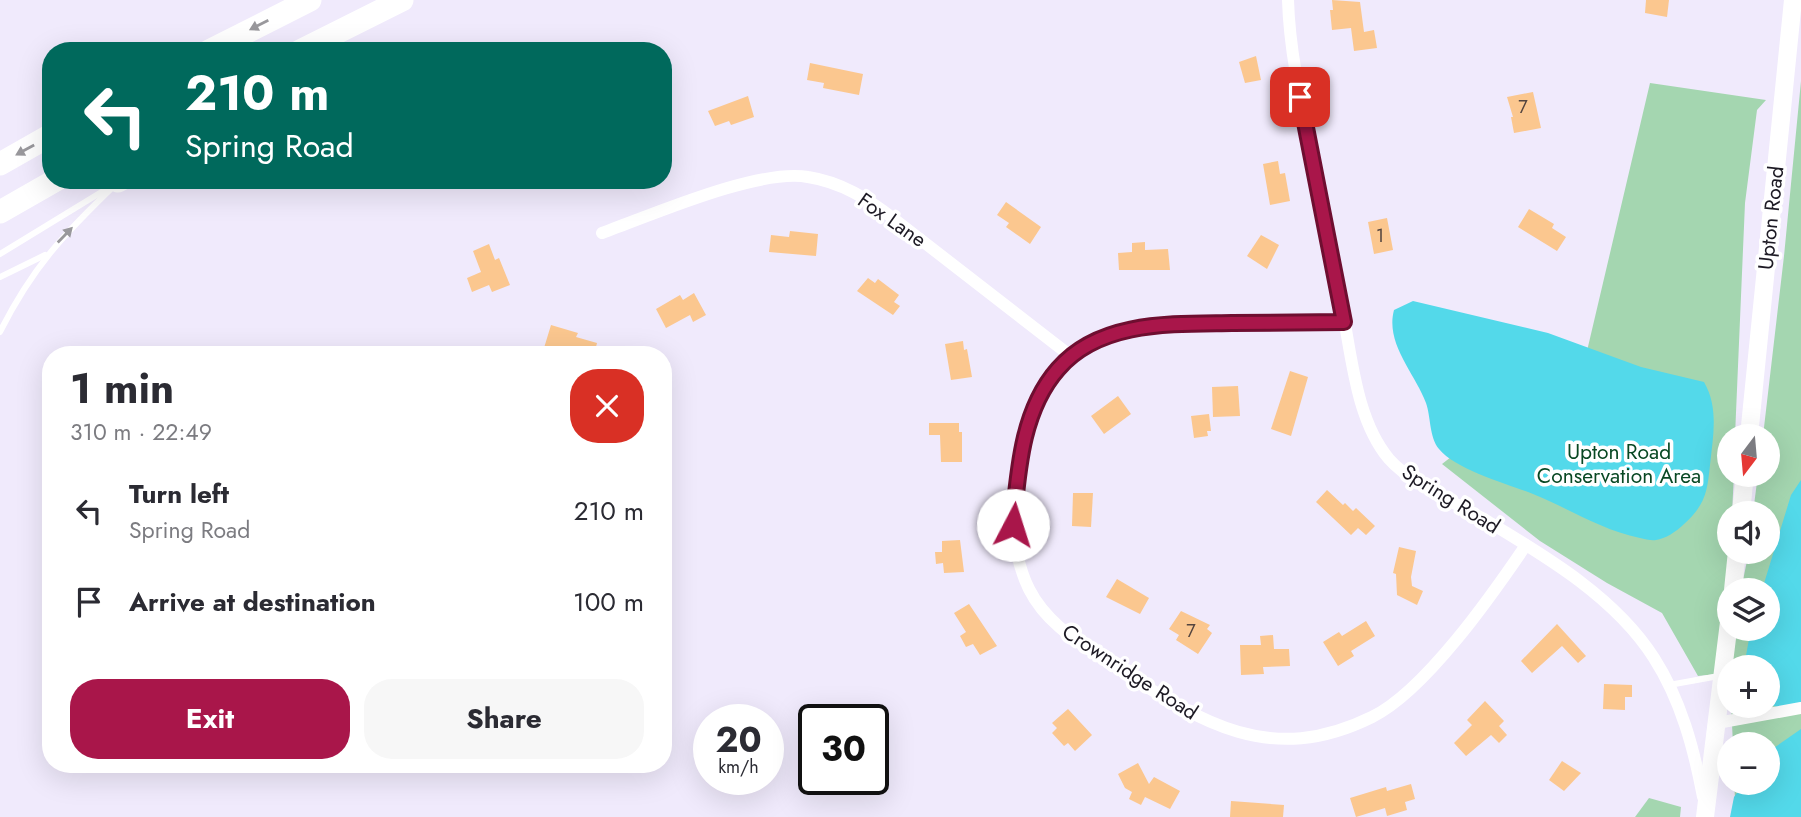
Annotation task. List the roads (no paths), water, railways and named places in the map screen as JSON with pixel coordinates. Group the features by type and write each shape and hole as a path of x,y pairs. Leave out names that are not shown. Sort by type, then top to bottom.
{"highway":[{"path":"227,42 310,0"},
{"path":"318,42 403,0"},
{"path":"340,42 403,0"},
{"path":"0,164 42,140"},
{"path":"0,212 42,188"}],"main road":[{"name":"Upton Road","path":"1750,424 1793,0"},
{"path":"1705,813 1718,718"}],"street":[{"name":"Spring Road","path":"1288,0 1296,74 1344,322 1361,400 1372,431 1389,459 1415,479 1526,545 1610,606 1653,656 1669,685 1692,748 1705,813"},
{"name":"Fox Lane","path":"602,233 740,184 773,177 806,176 838,184 867,199 1072,357"},
{"name":"Crownridge Road","path":"1344,322 1146,327 1114,334 1084,348 1058,368 1040,396 1027,427 1013,525 1018,558 1029,589 1047,617 1072,638 1184,710 1213,725 1245,734 1278,738 1300,737 1344,729 1374,716 1402,698 1489,597 1526,545"},
{"path":"1717,723 1801,708"}],"lane":[{"path":"0,254 106,189"},
{"path":"0,332 20,292 46,254 111,189"},
{"path":"0,277 46,254"},
{"path":"1669,685 1717,677"}],"water":[{"path":"1413,301 1548,333 1641,367 1704,382 1712,402 1713,433 1706,491 1696,511 1667,536 1654,540 1640,538 1599,525 1533,494 1470,470 1447,457 1436,444 1426,403 1402,358 1394,335 1394,310"},
{"path":"1801,480 1801,704 1780,708 1780,655 1746,655 1749,641 1780,641 1780,578 1766,578 1770,564 1780,564 1780,531 1791,495"},
{"path":"1801,729 1801,817 1730,817 1735,795 1780,795 1780,744"}],"park label":[{"name":"Upton Road Conservation Area","path":"1619,464"}]}
